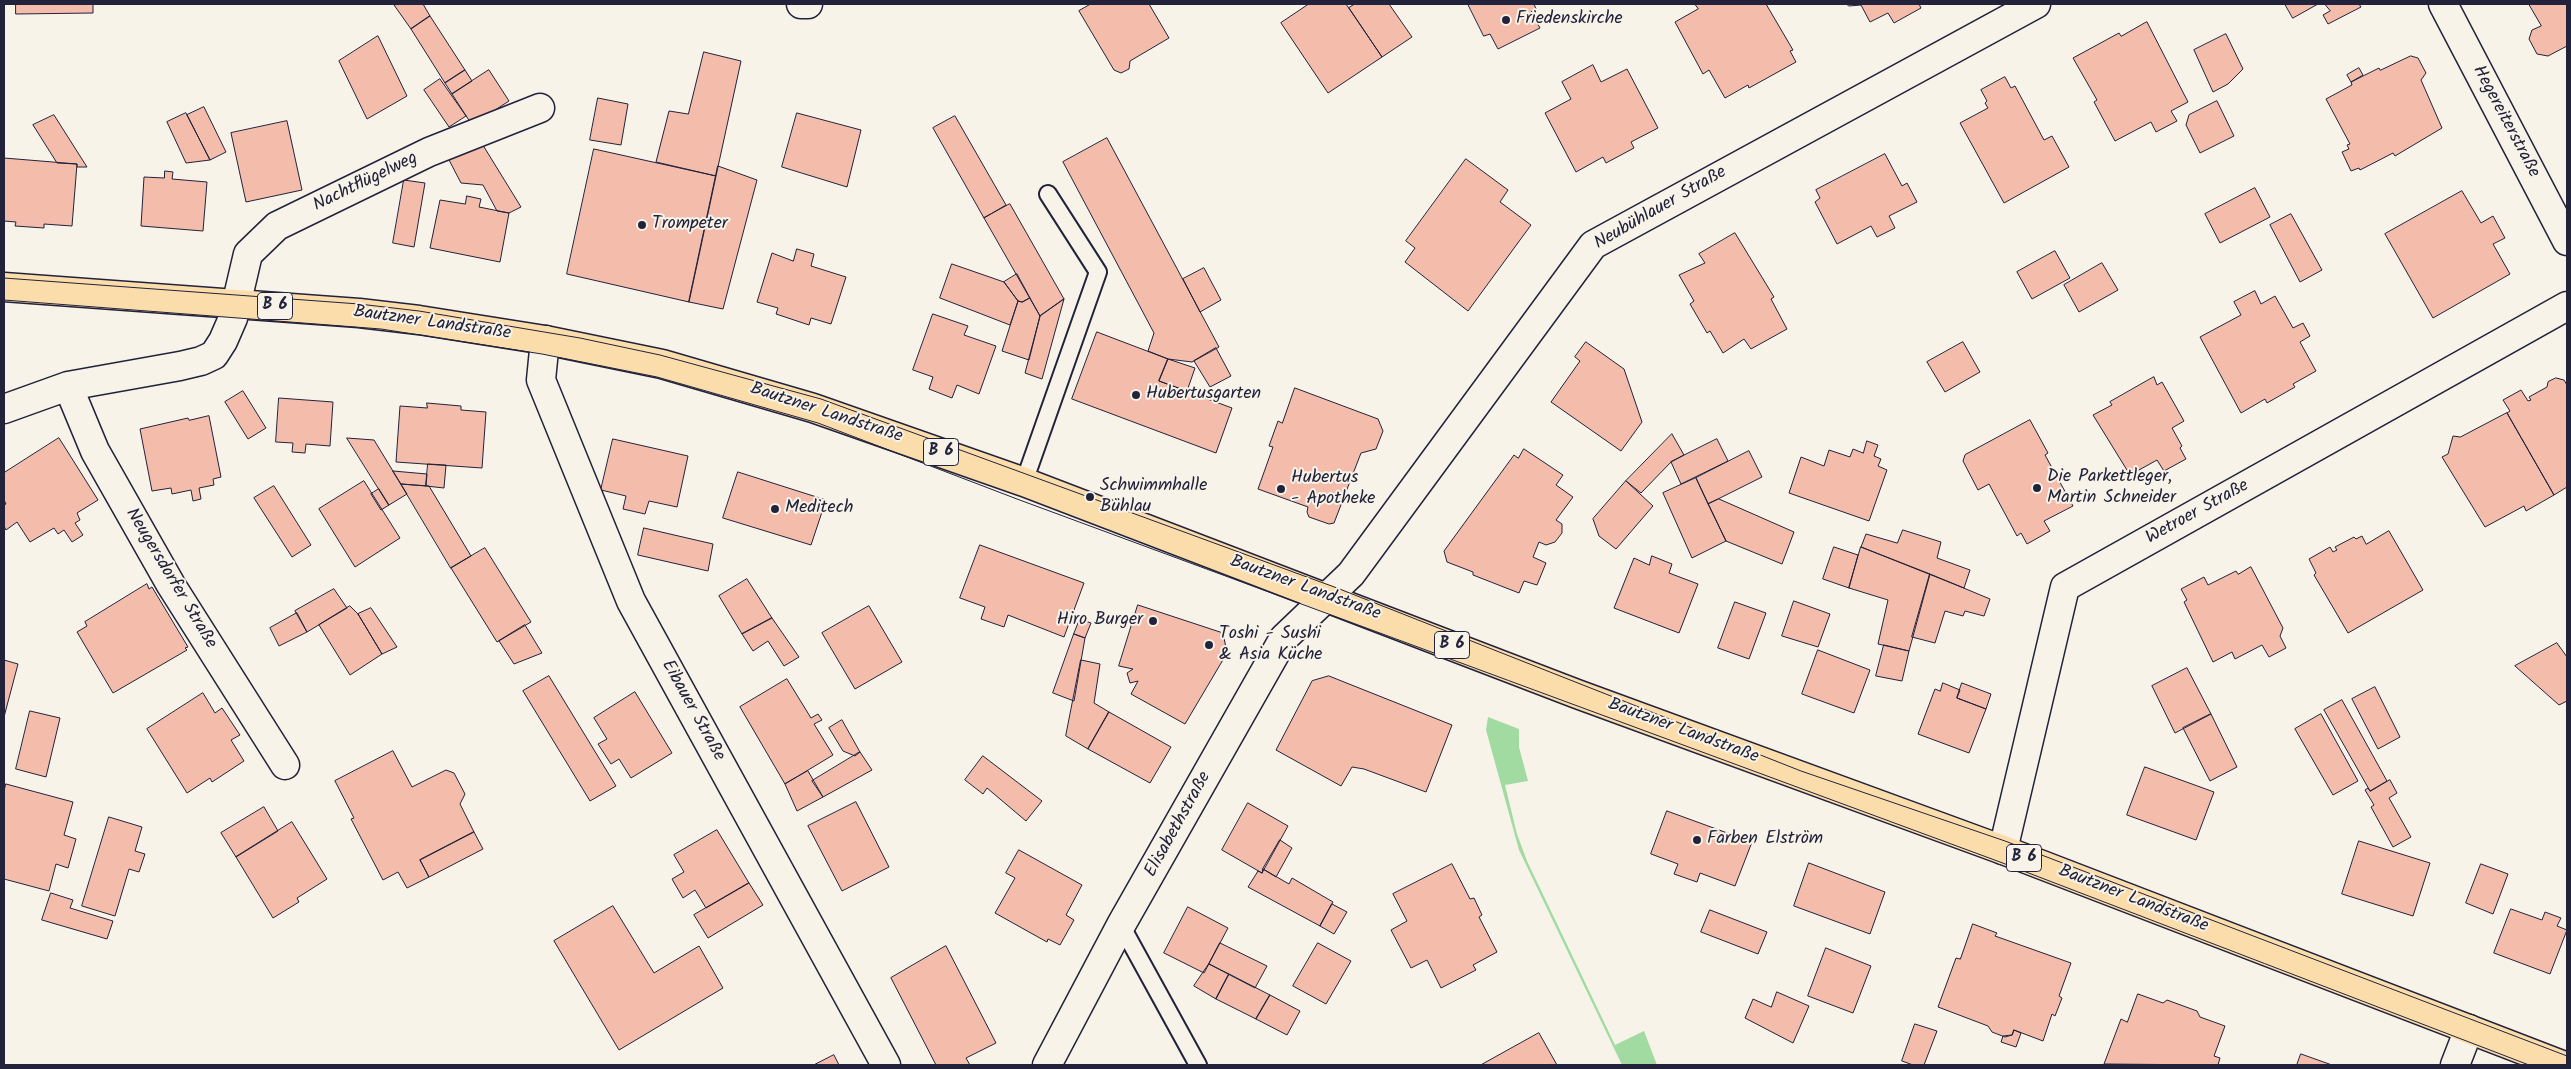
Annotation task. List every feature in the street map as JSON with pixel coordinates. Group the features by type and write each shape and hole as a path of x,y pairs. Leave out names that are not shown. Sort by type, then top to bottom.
{"main road":[{"name":"Bautzner Landstraße","path":"4,287 237,304 418,320 545,340 662,364 813,408 1024,482 1577,694 2002,850 2562,1065"}],"street":[{"path":"801,4 808,4"},
{"name":"Neubühlauer Straße","path":"1327,597 1351,574 1593,245 2036,4"},
{"name":"Hegereiterstraße","path":"2443,4 2567,241"},
{"name":"Nachtflügelweg","path":"237,304 248,254 277,226 429,152 540,108"},
{"path":"4,409 68,386 201,361 214,354 223,341 237,304"},
{"name":"Wetroer Straße","path":"2002,850 2065,587 2567,306"},
{"name":"Eibauer Straße","path":"545,340 541,380 631,601 886,1065"},
{"name":"Neugersdorfer Straße","path":"68,386 95,451 162,568 285,765"},
{"name":"Elisabethstraße","path":"1047,1065 1121,925 1284,638 1327,597"},
{"path":"2455,1065 2469,1029"}],"lane":[{"path":"1024,482 1098,272 1048,194"},
{"path":"1121,925 1198,1065"}],"green space":[{"path":"1488,717 1519,729 1519,747 1528,781 1505,785 1517,834 1527,861 1615,1045 1644,1031 1657,1065 1622,1065 1519,850 1486,730"}],"building":[{"path":"16,4 93,4 93,13 16,14"},
{"path":"423,4 430,16 411,29 394,5"},
{"path":"1091,4 1149,4 1169,38 1130,61 1129,69 1121,73 1114,70 1079,11"},
{"path":"1309,4 1346,4 1382,57 1328,93 1281,23"},
{"path":"1355,4 1389,4 1412,37 1382,57 1349,8"},
{"name":"Friedenskirche","path":"1468,4 1534,4 1536,9 1531,12 1540,28 1498,49 1490,34 1484,36"},
{"path":"1695,4 1766,4 1793,50 1790,51 1796,62 1749,88 1748,85 1725,98 1709,70 1703,74 1675,22 1698,9"},
{"path":"1847,4 1919,4 1921,8 1894,23 1888,13 1870,22 1861,5 1849,6"},
{"path":"2285,4 2318,4 2293,18"},
{"path":"2325,4 2359,4 2361,7 2328,24 2323,15 2330,11"},
{"path":"2529,4 2567,4 2567,46 2548,56 2537,54 2529,39 2532,30 2541,26"},
{"path":"430,16 465,70 445,83 411,29"},
{"path":"2147,22 2188,102 2171,111 2177,121 2156,132 2151,122 2115,141 2094,102 2097,100 2073,58 2119,33 2121,36"},
{"path":"2226,34 2243,69 2228,84 2213,92 2194,50"},
{"path":"378,36 407,96 367,119 339,61"},
{"path":"704,52 741,61 716,176 656,162 669,111 688,114"},
{"path":"2411,56 2418,58 2426,73 2421,80 2442,128 2395,156 2393,153 2360,170 2359,168 2351,171 2342,152 2349,149 2347,145 2350,144 2326,99 2352,85 2351,82 2379,68 2380,70"},
{"path":"1593,65 1601,82 1627,69 1658,128 1631,142 1634,148 1606,163 1603,157 1576,172 1545,113 1571,99 1562,82"},
{"path":"2359,68 2363,75 2351,82 2347,75"},
{"path":"465,70 472,81 452,94 445,83"},
{"path":"489,70 509,101 472,125 452,94"},
{"path":"2005,77 2011,88 2015,86 2044,140 2052,136 2069,167 2004,203 1960,123 1988,108 1985,103 1987,101 1981,90"},
{"path":"440,79 466,116 449,127 424,90"},
{"path":"598,98 628,104 621,145 590,140"},
{"path":"2217,101 2234,136 2200,153 2186,125 2189,115"},
{"path":"204,107 226,152 210,160 187,115"},
{"path":"186,113 210,160 186,163 167,122"},
{"path":"797,113 861,130 847,187 782,167"},
{"path":"54,115 87,167 77,167 77,164 57,163 33,125"},
{"path":"955,116 1006,205 984,218 933,128"},
{"path":"287,121 302,190 246,202 231,133"},
{"path":"1107,138 1219,347 1192,362 1168,359 1148,351 1154,333 1063,162"},
{"path":"481,142 521,207 509,213 497,211 483,185 461,183 448,158"},
{"name":"Trompeter","path":"594,149 716,176 689,302 567,274"},
{"path":"1885,154 1902,186 1907,183 1917,202 1889,216 1895,228 1877,237 1871,226 1837,244 1815,202 1820,198 1816,190"},
{"path":"4,158 77,164 72,226 44,224 44,228 15,226 16,222 4,221"},
{"path":"1466,159 1508,190 1500,202 1531,225 1468,311 1405,262 1415,248 1406,241"},
{"path":"718,166 757,180 723,309 689,302"},
{"path":"165,171 173,172 172,179 207,182 203,231 141,226 144,177 164,178"},
{"path":"404,180 425,183 414,247 393,243"},
{"path":"2255,188 2270,217 2220,243 2205,214"},
{"path":"2462,191 2481,223 2493,216 2505,238 2493,244 2510,274 2433,318 2385,234"},
{"path":"467,196 481,199 479,207 509,213 500,262 430,248 440,200 465,204"},
{"path":"1010,204 1064,299 1040,316 984,218"},
{"path":"2291,214 2322,270 2300,282 2270,225"},
{"path":"1735,233 1774,297 1771,299 1787,329 1751,349 1744,339 1723,353 1710,331 1707,333 1690,304 1694,301 1679,275 1705,263 1699,254"},
{"path":"797,249 814,254 811,266 846,277 831,324 811,318 809,325 776,314 778,308 757,302 772,253 793,261"},
{"path":"2055,251 2070,278 2032,299 2017,272"},
{"path":"2102,263 2118,290 2079,312 2064,285"},
{"path":"952,264 1004,282 1018,301 1010,325 940,298"},
{"path":"1204,268 1221,300 1200,312 1183,279"},
{"path":"1017,274 1030,298 1022,302 1018,301 1004,282"},
{"path":"2255,291 2261,304 2275,296 2293,328 2303,323 2310,336 2300,342 2316,371 2293,384 2295,387 2267,403 2265,399 2241,413 2200,337 2241,315 2234,302"},
{"path":"1030,298 1040,316 1029,360 1002,351 1018,301 1022,302"},
{"path":"1064,299 1042,379 1025,373 1040,316"},
{"path":"933,314 968,326 964,335 996,346 979,394 957,385 952,398 929,389 933,377 913,370"},
{"name":"Hubertusgarten","path":"1097,332 1168,359 1159,381 1232,408 1216,453 1072,399"},
{"path":"1586,342 1624,369 1642,422 1621,451 1551,402 1580,361 1575,357"},
{"path":"1963,342 1980,372 1945,392 1927,362"},
{"path":"1216,348 1231,376 1210,387 1194,361"},
{"path":"1168,359 1195,368 1187,391 1159,381"},
{"path":"2154,377 2157,385 2162,382 2184,421 2172,428 2182,446 2180,448 2186,459 2164,471 2157,460 2130,475 2093,415 2112,405 2110,402"},
{"path":"2556,378 2564,380 2567,385 2567,487 2554,495 2507,413 2510,411 2503,400 2521,390 2528,401 2531,400 2529,397 2547,387 2548,382"},
{"path":"1295,388 1378,419 1383,431 1376,449 1361,453 1334,523 1329,524 1309,517 1308,507 1258,489 1273,447 1269,446 1278,421 1282,423"},
{"path":"243,391 266,428 248,439 225,402"},
{"path":"279,398 333,402 330,446 306,444 305,453 292,452 293,443 276,442"},
{"path":"427,403 461,406 461,410 486,412 482,468 396,462 400,406 427,408"},
{"path":"2507,413 2554,495 2526,511 2524,506 2485,527 2442,457 2448,454 2453,436 2460,437"},
{"path":"209,416 221,477 213,479 214,485 199,488 201,499 193,501 191,490 172,494 171,488 152,491 140,429 188,418 189,420"},
{"path":"2030,420 2048,453 2045,455 2073,506 2044,521 2050,531 2027,544 2021,533 2017,536 1989,484 1978,490 1963,461 1965,455"},
{"path":"1672,434 1684,455 1671,462 1641,493 1626,481"},
{"path":"59,438 98,500 77,513 80,520 75,523 83,535 72,542 64,530 58,534 54,528 30,542 17,522 6,530 4,526 4,505 6,504 4,500 4,473"},
{"path":"347,438 374,440 407,494 389,505"},
{"path":"613,439 688,456 677,507 649,501 645,514 623,509 626,496 601,490"},
{"path":"1717,439 1728,461 1681,484 1671,462"},
{"path":"1867,441 1878,445 1874,456 1881,459 1878,466 1887,470 1869,521 1789,493 1801,457 1824,466 1829,450 1850,457 1853,449 1863,453"},
{"path":"1524,449 1563,475 1556,485 1573,497 1556,520 1562,524 1562,533 1555,542 1546,545 1539,542 1533,557 1546,563 1537,585 1524,581 1519,593 1473,575 1473,572 1447,562 1444,551 1514,455 1518,458"},
{"path":"1749,451 1762,477 1708,504 1696,478"},
{"path":"428,464 446,465 444,488 426,486"},
{"path":"393,471 427,474 426,486 401,484"},
{"path":"738,472 826,500 811,545 723,518"},
{"path":"1696,478 1726,541 1692,558 1663,493"},
{"path":"364,481 400,538 355,567 319,509"},
{"path":"1626,481 1653,506 1616,549 1599,536 1593,519"},
{"path":"401,484 429,486 471,556 451,568"},
{"path":"274,486 311,545 292,557 254,498"},
{"path":"379,489 389,505 381,510 371,494"},
{"path":"1719,499 1794,532 1782,564 1726,541 1708,504"},
{"path":"644,528 713,544 708,571 638,555"},
{"path":"1903,530 1941,542 1937,558 1970,570 1964,588 1861,547 1866,534 1897,543"},
{"path":"2389,531 2423,590 2348,633 2314,575 2316,573 2309,559 2330,547 2333,552 2337,550 2335,547 2354,537 2356,539 2362,536 2366,544"},
{"path":"980,545 1084,583 1064,637 1008,615 1004,627 981,619 985,607 960,598"},
{"path":"1834,547 1858,555 1849,588 1823,579"},
{"path":"1861,547 1930,574 1909,651 1878,644 1888,600 1849,588"},
{"path":"485,548 531,622 497,642 451,568"},
{"path":"1652,556 1672,564 1669,573 1698,584 1679,633 1614,608 1634,558 1649,565"},
{"path":"2251,567 2283,628 2280,636 2286,648 2269,657 2262,645 2235,659 2232,652 2213,662 2184,602 2187,600 2181,589 2204,577 2208,585 2236,571 2238,574"},
{"path":"1930,574 1990,599 1984,616 1965,611 1963,616 1945,611 1935,643 1912,637"},
{"path":"747,579 772,618 742,634 719,596"},
{"path":"147,584 149,589 152,587 188,647 185,648 187,650 113,693 77,632 87,626 85,622"},
{"path":"334,589 347,608 307,632 295,611"},
{"path":"1794,601 1830,614 1818,647 1782,636"},
{"path":"1735,602 1766,613 1749,659 1718,648"},
{"path":"1138,605 1223,633 1227,653 1185,724 1131,694 1138,681 1130,683 1127,673 1133,669 1119,666"},
{"path":"350,606 358,614 382,654 350,675 319,625"},
{"path":"869,606 902,662 855,689 822,633"},
{"path":"371,608 397,647 382,654 358,614"},
{"path":"297,613 307,632 279,646 270,628"},
{"path":"772,618 799,657 784,666 768,641 753,651 742,634"},
{"path":"1080,619 1091,623 1085,638 1074,634"},
{"path":"525,625 542,653 514,664 499,641"},
{"path":"1074,634 1085,638 1074,701 1053,693"},
{"path":"2557,643 2567,657 2567,701 2559,705 2515,666"},
{"path":"1884,645 1909,651 1902,681 1876,676"},
{"path":"1818,650 1870,670 1854,713 1802,694"},
{"path":"4,660 18,664 4,717"},
{"path":"1081,660 1100,664 1094,703 1109,712 1088,749 1066,736"},
{"path":"2187,668 2211,714 2175,733 2152,686"},
{"path":"549,676 616,786 590,801 523,691"},
{"path":"1329,676 1452,725 1426,792 1364,769 1352,767 1341,786 1276,750 1312,681"},
{"path":"787,679 811,718 818,714 822,720 814,724 833,755 785,784 740,707"},
{"path":"1943,683 1960,690 1957,698 1986,709 1969,753 1918,734 1935,689 1940,691"},
{"path":"1962,683 1991,694 1986,709 1957,698"},
{"path":"2375,687 2400,737 2378,749 2352,699"},
{"path":"635,692 672,753 631,778 619,759 611,764 598,744 607,739 594,718"},
{"path":"203,693 215,713 222,708 240,735 231,740 244,761 212,782 210,778 187,793 147,729"},
{"path":"2342,700 2387,781 2370,791 2324,710"},
{"path":"30,711 60,718 46,777 16,769"},
{"path":"1109,712 1171,747 1150,783 1088,749"},
{"path":"2211,714 2237,767 2210,781 2183,728"},
{"path":"2321,714 2358,781 2333,795 2295,729"},
{"path":"842,720 860,752 855,756 843,751 829,728"},
{"path":"393,751 412,787 446,770 454,773 465,794 460,804 474,832 420,860 429,877 407,888 398,872 383,880 351,819 354,818 335,781"},
{"path":"860,752 872,770 823,797 812,781"},
{"path":"983,756 1042,801 1026,821 987,788 983,794 965,780"},
{"path":"2145,767 2214,792 2196,840 2127,815"},
{"path":"808,771 823,797 797,811 785,784"},
{"path":"2390,780 2397,793 2389,798 2411,837 2393,847 2371,807 2374,805 2365,790 2368,788 2370,791"},
{"path":"6,784 73,802 64,835 76,839 68,868 56,864 49,891 4,879 4,792"},
{"path":"856,802 889,867 842,891 808,826"},
{"path":"1248,803 1288,826 1262,873 1222,850"},
{"path":"264,807 278,831 236,857 221,833"},
{"path":"1667,811 1752,842 1735,886 1700,873 1697,882 1674,874 1678,864 1651,854"},
{"path":"109,817 142,827 135,851 145,854 139,872 129,869 115,916 82,906"},
{"path":"292,822 327,879 297,898 299,902 273,918 236,857"},
{"path":"717,830 749,883 706,908 695,890 683,898 672,879 684,872 674,855"},
{"path":"474,832 483,849 429,877 420,860"},
{"path":"1280,840 1292,848 1276,877 1263,869"},
{"path":"2359,841 2430,863 2413,916 2342,894"},
{"path":"1019,850 1082,885 1066,915 1074,920 1060,945 1048,939 1047,942 995,913 1015,878 1006,873"},
{"path":"1809,863 1885,892 1870,934 1794,906"},
{"path":"1452,864 1470,899 1474,898 1482,915 1479,917 1497,952 1473,965 1476,970 1441,988 1427,960 1411,968 1391,930 1407,921 1393,894"},
{"path":"2481,864 2508,874 2493,914 2466,903"},
{"path":"1263,869 1289,884 1292,878 1333,902 1320,926 1248,887 1258,871 1262,873"},
{"path":"749,883 763,905 708,938 694,915"},
{"path":"51,893 73,900 70,908 113,921 107,939 42,920"},
{"path":"1332,904 1347,912 1334,934 1320,926"},
{"path":"613,906 654,973 699,946 723,988 619,1050 554,941"},
{"path":"1188,907 1228,928 1204,973 1164,953"},
{"path":"2511,909 2542,920 2545,912 2561,918 2557,926 2567,930 2550,974 2494,953"},
{"path":"1710,910 1767,932 1758,954 1701,932"},
{"path":"1973,924 1997,933 1995,936 2071,963 2059,996 2062,998 2055,1016 2052,1014 2043,1041 2014,1030 2012,1035 2005,1037 1992,1032 1988,1026 1938,1007 1956,958 1960,959"},
{"path":"1220,943 1267,966 1255,988 1209,964"},
{"path":"1318,943 1351,961 1326,1004 1293,986"},
{"path":"946,946 996,1043 966,1058 970,1065 936,1065 891,978"},
{"path":"1826,948 1871,966 1853,1013 1808,996"},
{"path":"1209,964 1229,974 1216,999 1194,986"},
{"path":"1229,974 1270,995 1256,1019 1216,999"},
{"path":"1777,992 1809,1006 1793,1043 1745,1018 1753,999 1771,1007"},
{"path":"2138,994 2163,1003 2167,1000 2197,1011 2200,1017 2225,1026 2214,1056 2220,1058 2218,1065 2104,1064 2121,1019 2127,1022"},
{"path":"1270,995 1300,1011 1287,1035 1256,1019"},
{"path":"1915,1024 1937,1031 1924,1065 1913,1065 1902,1061"},
{"path":"2014,1030 2021,1033 2016,1047 2001,1042 2003,1036 2012,1035"},
{"path":"1539,1033 1557,1065 1481,1065"},
{"path":"2301,1054 2332,1065 2297,1065"},
{"path":"834,1055 839,1065 814,1065"}],"tram line":[{"path":"4,278 359,304 419,311 580,338 660,355 821,399 1337,588 1801,771 2005,841 2567,1056"},
{"path":"4,300 381,329 542,354 657,377 818,423 1017,499 2000,862 2529,1065"}],"place":[{"name":"Friedenskirche","path":"1506,20"},
{"name":"Trompeter","path":"642,225"},
{"name":"Hubertusgarten","path":"1136,395"},
{"name":"Die Parkettleger, Martin Schneider","path":"2037,488"},
{"name":"Hubertus - Apotheke","path":"1281,489"},
{"name":"Schwimmhalle Bühlau","path":"1090,497"},
{"name":"Meditech","path":"775,509"},
{"name":"Hiro Burger","path":"1153,621"},
{"name":"Toshi - Sushi & Asia Küche","path":"1209,645"},
{"name":"Farben Elström","path":"1697,840"}]}
